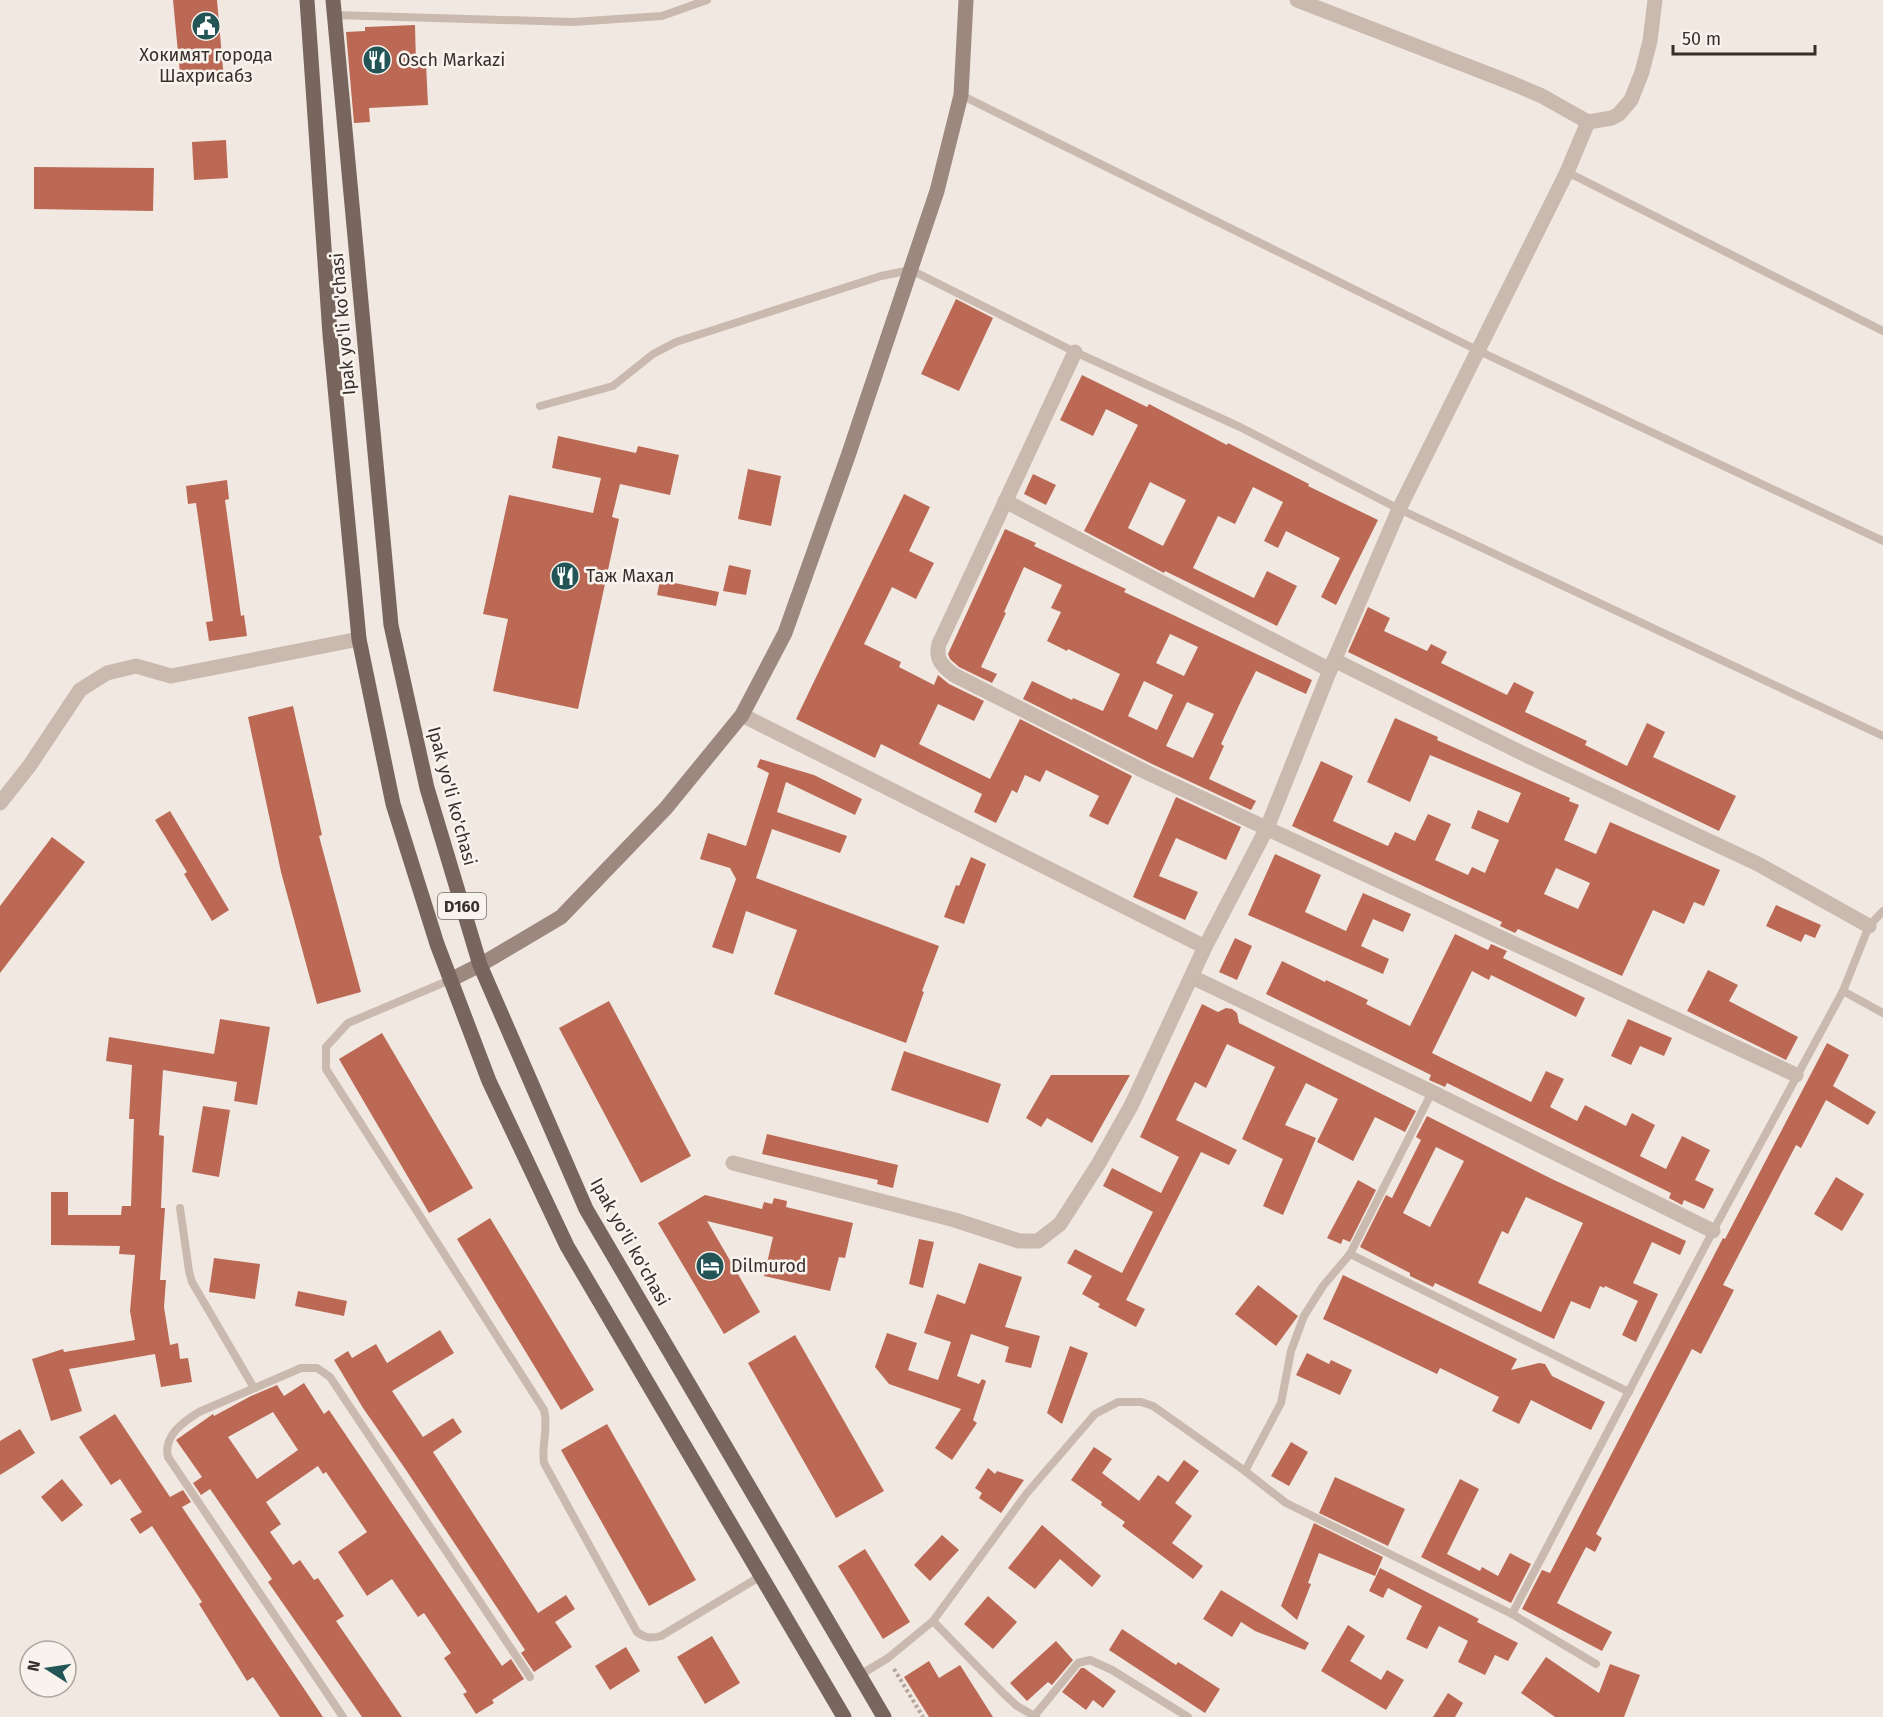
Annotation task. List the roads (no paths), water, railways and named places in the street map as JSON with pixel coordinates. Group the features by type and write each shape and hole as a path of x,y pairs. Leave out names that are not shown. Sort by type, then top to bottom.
{"main road":[{"name":"Ipak yo'li ko'chasi","path":"307,0 330,335 359,639 393,804 437,944 489,1081 567,1246 844,1717"},
{"path":"450,980 561,917 666,808 742,715 785,633 848,456 943,169 961,95 966,0"},
{"name":"Ipak yo'li ko'chasi","path":"333,8 391,625 427,788 480,965 586,1209 884,1717"}],"street":[{"path":"1297,0 1509,82 1542,96 1588,122 1612,118 1619,114 1631,100 1642,72 1650,41 1655,0"},
{"path":"732,1163 955,1220 1019,1241 1038,1241 1060,1224 1099,1163 1132,1104 1204,947 1267,828 1332,665 1399,509 1567,172 1588,122"},
{"path":"1075,352 939,644 937,654 940,662 954,675 1039,719 1796,1076"},
{"path":"1005,501 1332,665 1758,864 1869,926"},
{"path":"0,803 30,765 80,690 107,673 136,666 171,676 359,639"},
{"path":"742,715 1204,947"},
{"path":"1192,977 1432,1092 1713,1231"}],"lane":[{"path":"333,8 573,22 662,16 707,0"},
{"path":"961,95 1479,351 1883,541"},
{"path":"1567,172 1883,331"},
{"path":"540,406 613,386 653,354 676,342 881,276 911,270 1075,352 1240,427 1399,509 1883,736"},
{"path":"1512,1614 1713,1231 1843,991 1869,926 1883,911"},
{"path":"450,980 348,1023 326,1047 326,1069 544,1410 547,1418 543,1445 544,1463 637,1632 642,1636 653,1638 661,1636 761,1576"},
{"path":"1843,991 1883,1013"},
{"path":"1245,1471 1281,1402 1291,1351 1304,1316 1323,1286 1350,1254 1432,1092"},
{"path":"180,1208 192,1282 254,1388"},
{"path":"1350,1254 1629,1392"},
{"path":"343,1717 168,1457 166,1449 169,1441 185,1421 199,1412 301,1368 311,1366 325,1372 530,1677"},
{"path":"860,1675 888,1658 933,1621 1027,1493 1095,1414 1118,1402 1141,1402 1153,1406 1286,1503 1512,1614 1596,1664"},
{"path":"933,1621 1017,1706 1036,1716 1078,1663 1090,1660 1112,1670 1188,1717"}],"place":[{"name":"Хокимят города Шахрисабз","path":"206,26"},
{"name":"Osch Markazi","path":"377,60"},
{"name":"Таж Махал","path":"565,576"},
{"name":"Dilmurod","path":"710,1266"}]}
